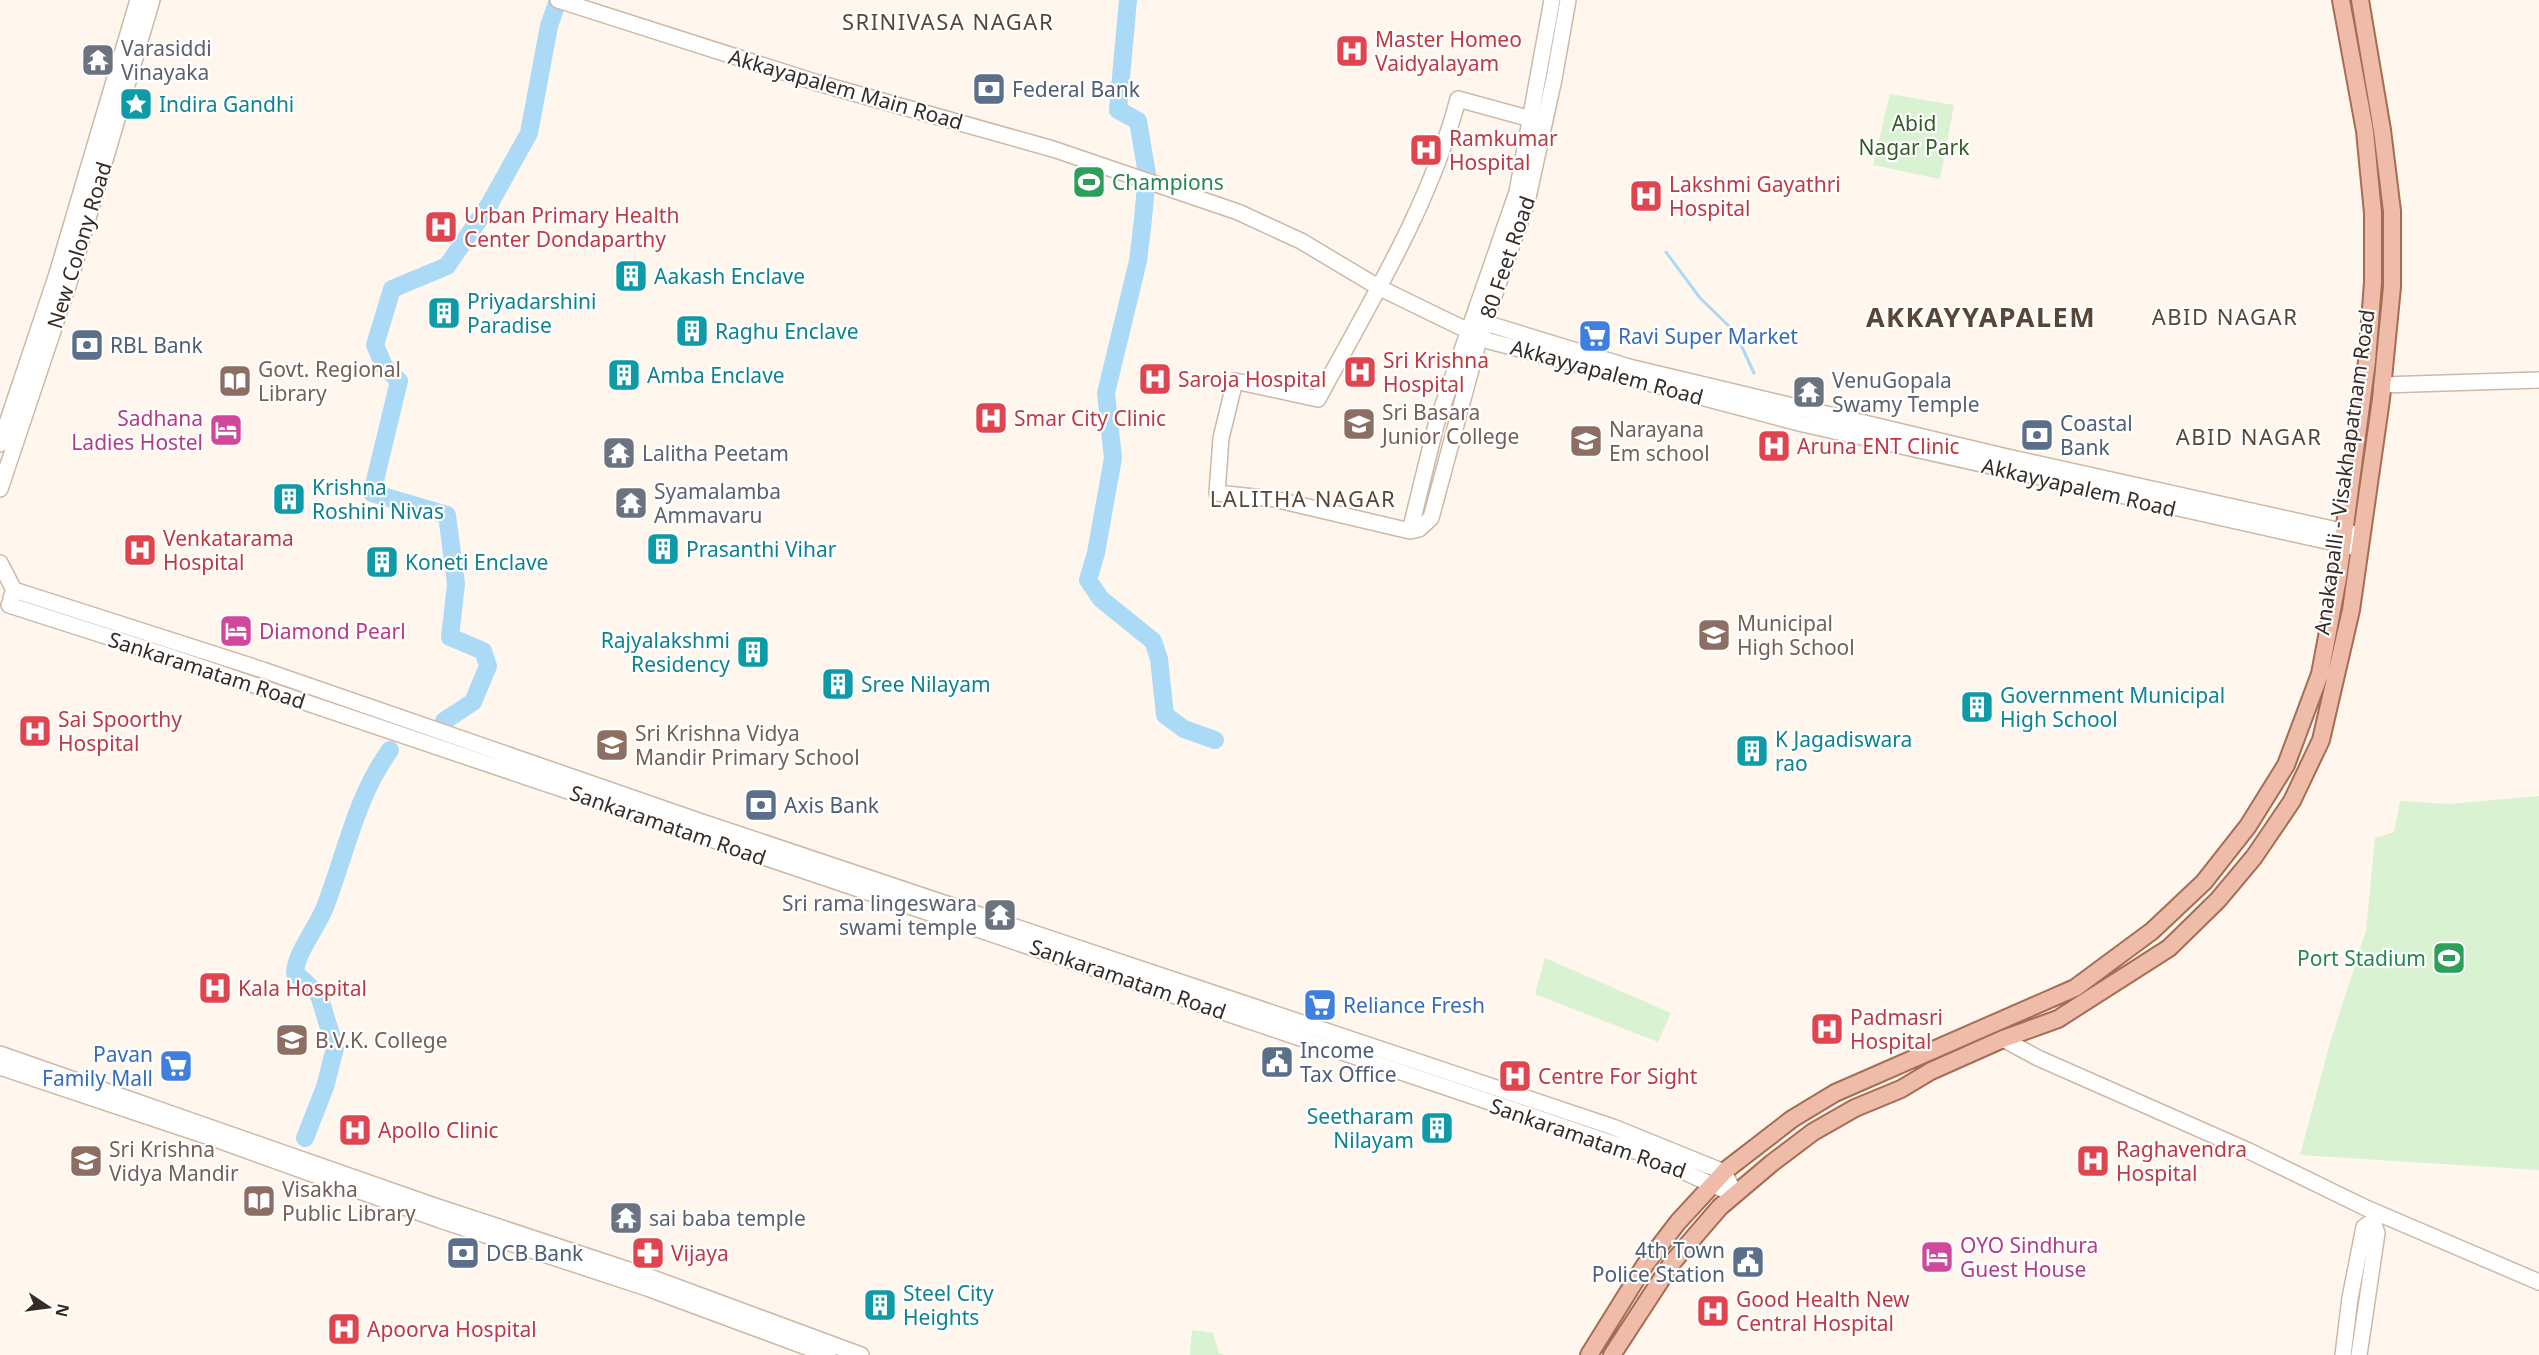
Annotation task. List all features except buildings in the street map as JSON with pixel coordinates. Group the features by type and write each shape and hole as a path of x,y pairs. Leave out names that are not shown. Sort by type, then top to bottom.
{"main road":[{"name":"New Colony Road","path":"0,444 56,277 138,0"},
{"name":"New Colony Road","path":"0,489 76,262 152,0"},
{"name":"80 Feet Road","path":"1475,328 1517,192 1552,0"},
{"name":"80 Feet Road","path":"1475,328 1527,202 1548,113 1568,0"},
{"path":"1589,1355 1645,1265 1678,1222 1724,1172 1792,1119 1835,1093 2075,988 2152,931 2204,882 2248,826 2286,765 2320,674 2343,539 2367,361 2373,282 2373,213 2365,131 2341,0"},
{"name":"Anakapalli - Visakhapatnam Road","path":"1612,1355 1672,1263 1720,1207 1735,1194 1813,1132 1855,1108 1901,1089 1931,1071 2058,1019 2169,948 2218,900 2254,857 2292,801 2321,740 2351,610 2382,385 2392,287 2392,211 2382,130 2360,0"},
{"name":"Akkayapalem Main Road","path":"560,1 818,83 1053,149 1152,184"},
{"path":"1475,328 1431,518 1419,529 1410,531 1274,499 1217,494 1221,438 1235,381 1318,399 1419,206 1449,132 1458,99 1531,119"},
{"name":"Akkayyapalem Road","path":"1152,184 1260,220 1378,287 1454,322 1629,367 2343,539"},
{"path":"1410,531 1436,425 1475,328"},
{"name":"Akkayyapalem Road","path":"1475,328 1500,344 1803,424 2343,539"},
{"path":"2382,385 2539,380"},
{"path":"2343,539 2362,542"},
{"path":"0,563 14,590 5,607"},
{"name":"Sankaramatam Road","path":"14,590 262,670 723,829 1613,1127 1724,1172"},
{"name":"Sankaramatam Road","path":"5,607 168,656 1638,1152 1686,1170 1711,1186 1735,1194"},
{"path":"2003,1040 2038,1058 2249,1151 2375,1217 2539,1282"},
{"path":"0,1054 432,1205 650,1277 861,1355"},
{"path":"0,1067 218,1140 434,1218 646,1288 828,1355"},
{"path":"1724,1172 1735,1194"},
{"path":"2343,1355 2350,1298 2364,1227 2375,1217"},
{"path":"2359,1355 2377,1233 2375,1217"}],"green space":[{"name":"Abid Nagar Park","path":"1890,94 1954,105 1940,179 1873,165"},
{"name":"Port Stadium","path":"2539,796 2539,1170 2300,1155 2330,1043 2366,931 2375,838 2394,832 2400,801 2449,804"},
{"path":"1545,958 1671,1013 1658,1042 1535,994"},
{"path":"1192,1330 1213,1333 1219,1353 1224,1355 1190,1355"}],"waterway":[{"path":"444,721 473,702 488,666 483,651 450,637 456,584 447,515 372,493 399,381 384,366 375,345 392,289 447,266 489,205 529,133 549,26 558,0"},
{"path":"1128,0 1118,110 1138,121 1147,174 1138,261 1106,393 1113,458 1096,553 1088,580 1101,599 1153,641 1159,659 1165,715 1184,729 1215,740"},
{"path":"1666,252 1700,298 1735,332 1754,373"},
{"path":"305,1138 325,1087 335,1048 319,995 295,973 296,965 325,907 368,787 390,750"}],"place":[{"name":"Master Homeo Vaidyalayam","path":"1352,51"},
{"name":"Varasiddi Vinayaka","path":"98,60"},
{"name":"Federal Bank","path":"989,89"},
{"name":"Indira Gandhi","path":"136,104"},
{"name":"Ramkumar Hospital","path":"1426,150"},
{"name":"Champions","path":"1089,182"},
{"name":"Lakshmi Gayathri Hospital","path":"1646,196"},
{"name":"Urban Primary Health Center Dondaparthy","path":"441,227"},
{"name":"Aakash Enclave","path":"631,276"},
{"name":"Priyadarshini Paradise","path":"444,313"},
{"name":"Raghu Enclave","path":"692,331"},
{"name":"Ravi Super Market","path":"1595,336"},
{"name":"RBL Bank","path":"87,345"},
{"name":"Sri Krishna Hospital","path":"1360,372"},
{"name":"Amba Enclave","path":"624,375"},
{"name":"Saroja Hospital","path":"1155,379"},
{"name":"Govt. Regional Library","path":"235,381"},
{"name":"VenuGopala Swamy Temple","path":"1809,392"},
{"name":"Smar City Clinic","path":"991,418"},
{"name":"Sri Basara Junior College","path":"1359,424"},
{"name":"Sadhana Ladies Hostel","path":"226,430"},
{"name":"Coastal Bank","path":"2037,435"},
{"name":"Narayana Em school","path":"1586,441"},
{"name":"Aruna ENT Clinic","path":"1774,446"},
{"name":"Lalitha Peetam","path":"619,453"},
{"name":"Krishna Roshini Nivas","path":"289,499"},
{"name":"Syamalamba Ammavaru","path":"631,503"},
{"name":"Prasanthi Vihar","path":"663,549"},
{"name":"Venkatarama Hospital","path":"140,550"},
{"name":"Koneti Enclave","path":"382,562"},
{"name":"Diamond Pearl","path":"236,631"},
{"name":"Municipal High School","path":"1714,635"},
{"name":"Rajyalakshmi Residency","path":"753,652"},
{"name":"Sree Nilayam","path":"838,684"},
{"name":"Government Municipal High School","path":"1977,707"},
{"name":"Sai Spoorthy Hospital","path":"35,731"},
{"name":"Sri Krishna Vidya Mandir Primary School","path":"612,745"},
{"name":"K Jagadiswara rao","path":"1752,751"},
{"name":"Axis Bank","path":"761,805"},
{"name":"Sri rama lingeswara swami temple","path":"1000,915"},
{"name":"Port Stadium","path":"2449,958"},
{"name":"Kala Hospital","path":"215,988"},
{"name":"Reliance Fresh","path":"1320,1005"},
{"name":"Padmasri Hospital","path":"1827,1029"},
{"name":"B.V.K. College","path":"292,1040"},
{"name":"Income Tax Office","path":"1277,1062"},
{"name":"Pavan Family Mall","path":"176,1066"},
{"name":"Centre For Sight","path":"1515,1076"},
{"name":"Seetharam Nilayam","path":"1437,1128"},
{"name":"Apollo Clinic","path":"355,1130"},
{"name":"Sri Krishna Vidya Mandir","path":"86,1161"},
{"name":"Raghavendra Hospital","path":"2093,1161"},
{"name":"Visakha Public Library","path":"259,1201"},
{"name":"sai baba temple","path":"626,1218"},
{"name":"DCB Bank","path":"463,1253"},
{"name":"Vijaya","path":"648,1253"},
{"name":"OYO Sindhura Guest House","path":"1937,1257"},
{"name":"4th Town Police Station","path":"1748,1262"},
{"name":"Steel City Heights","path":"880,1305"},
{"name":"Good Health New Central Hospital","path":"1713,1311"},
{"name":"Apoorva Hospital","path":"344,1329"}],"district":[{"name":"SRINIVASA NAGAR","path":"948,21"},
{"name":"AKKAYYAPALEM","path":"1981,316"},
{"name":"ABID NAGAR","path":"2225,316"},
{"name":"ABID NAGAR","path":"2249,436"},
{"name":"LALITHA NAGAR","path":"1303,498"}]}
